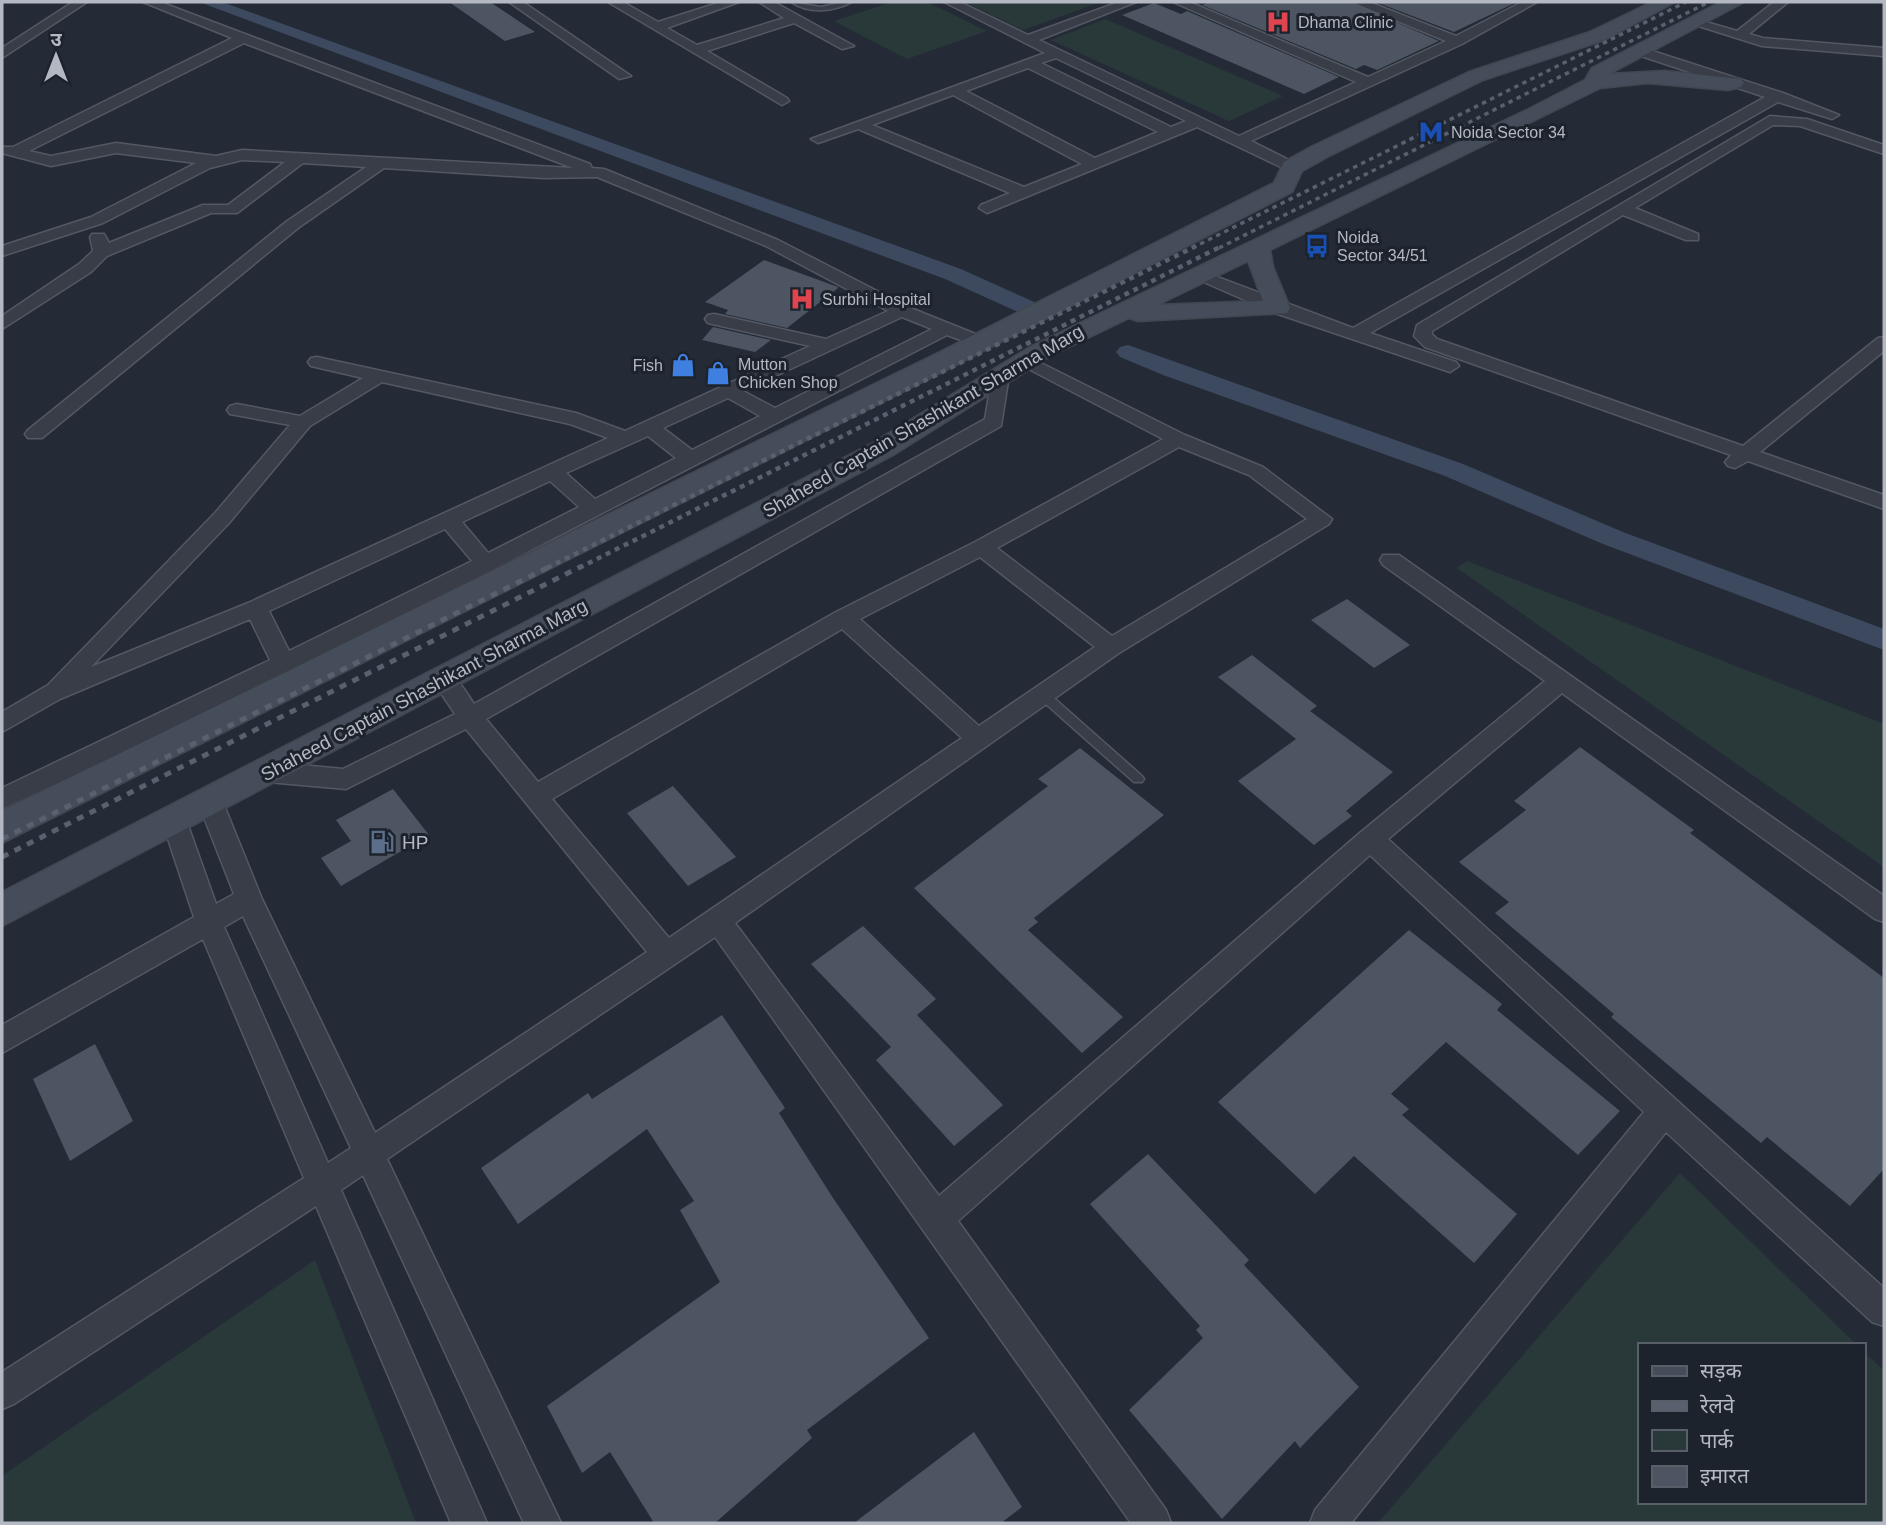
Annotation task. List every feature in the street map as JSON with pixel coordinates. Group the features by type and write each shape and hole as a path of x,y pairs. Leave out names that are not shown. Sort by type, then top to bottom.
{"main road":[{"name":"Shaheed Captain Shashikant Sharma Marg","path":"2,828 691,471 830,415 1284,187 1292,167 1476,76 1597,36 1665,2"},
{"name":"Shaheed Captain Shashikant Sharma Marg","path":"2,910 883,449 1022,362 1593,84 1600,72 1640,51 1697,37 1735,2"},
{"path":"1697,37 1734,83"},
{"path":"1593,84 1632,76 1679,75 1734,83"},
{"path":"1111,318 1171,310 1278,308 1261,267 1258,245"},
{"path":"830,415 824,429 832,444 859,449 883,449"},
{"path":"691,471 725,477 751,477 764,485 764,493 752,518"},
{"path":"2,840 59,800"},
{"path":"2,886 63,867 103,859"}],"street":[{"path":"2,54 80,2"},
{"path":"149,2 599,172 772,243 902,311 976,341"},
{"path":"514,2 624,76"},
{"path":"656,27 733,2"},
{"path":"765,2 848,46"},
{"path":"950,2 1292,167"},
{"path":"1028,39 1130,2"},
{"path":"1178,2 1368,82"},
{"path":"1358,2 1457,41"},
{"path":"1240,141 1457,41 1531,2"},
{"path":"1738,36 1782,2"},
{"path":"621,3 656,27 782,101"},
{"path":"697,50 796,18"},
{"path":"1697,37 1738,36 1788,45 1884,52"},
{"path":"8,150 243,38"},
{"path":"1640,51 1849,120"},
{"path":"818,139 1057,53"},
{"path":"1029,63 1171,133"},
{"path":"954,90 1094,164"},
{"path":"1356,334 1778,96"},
{"path":"1884,150 1802,122 1770,120 1625,210 1423,329 1423,336 1431,343 1884,515"},
{"path":"988,208 1199,121"},
{"path":"858,124 1024,193"},
{"path":"8,150 51,161 116,148 213,160"},
{"path":"2,251 110,214 188,169 213,160 242,155 544,173 599,172"},
{"path":"2,324 85,268 101,252 209,208 231,210 300,158"},
{"path":"35,434 292,225 383,162"},
{"path":"1625,210 1692,237"},
{"path":"84,225 101,240 101,252"},
{"path":"1676,248 1708,226"},
{"path":"1198,276 1278,308 1356,334 1884,502"},
{"path":"2,723 52,693 256,608 902,311"},
{"path":"714,319 827,345"},
{"path":"4,793 283,663 486,564 591,507 691,471 773,415 946,329"},
{"path":"1739,458 1884,342"},
{"path":"807,355 847,378"},
{"path":"317,362 576,419 625,438"},
{"path":"2,1392 369,1154 718,920 1111,647 1322,519 1256,471 1225,456 1178,439 1022,362 994,422 470,717 346,779 268,772"},
{"path":"52,693 222,518 303,422 379,376"},
{"path":"728,391 773,415"},
{"path":"237,410 303,422"},
{"path":"649,427 691,471"},
{"path":"537,795 844,618 982,547 1178,439"},
{"path":"552,472 591,507"},
{"path":"449,520 486,564"},
{"path":"982,547 1111,647"},
{"path":"1391,560 1884,911"},
{"path":"256,608 283,663"},
{"path":"844,618 977,738"},
{"path":"444,680 470,717 537,795 665,954"},
{"path":"937,1219 1370,839 1561,681"},
{"path":"211,803 249,899 543,1523"},
{"path":"175,821 208,920 470,1523"},
{"path":"1370,839 1884,1310"},
{"path":"2,1040 249,899"},
{"path":"718,920 937,1219 1153,1523"},
{"path":"1328,1523 1664,1111"}],"lane":[{"path":"794,2 811,10 826,10 849,2"},
{"path":"1042,694 1138,779"}],"green space":[{"path":"892,2 927,2 987,31 907,59 834,21"},
{"path":"965,2 1101,2 1023,30"},
{"path":"1105,19 1283,96 1229,121 1051,40"},
{"path":"1467,561 1884,724 1884,867 1457,568"},
{"path":"1680,1173 1855,1343 1638,1343 1638,1504 1865,1504 1865,1353 1884,1371 1884,1523 1378,1523"},
{"path":"315,1260 416,1523 2,1523 2,1476"}],"building":[{"path":"449,2 490,2 535,32 505,41"},
{"path":"1210,2 1350,2 1439,41 1377,70 1364,65 1356,69 1202,5"},
{"path":"1376,2 1517,2 1454,32"},
{"path":"1154,3 1181,14 1187,11 1339,77 1304,94 1122,15"},
{"path":"764,260 838,288 787,328 725,314 728,310 705,302"},
{"path":"713,327 771,340 755,352 702,340"},
{"path":"1347,599 1410,645 1374,668 1311,620"},
{"path":"1252,655 1317,706 1310,711 1393,772 1346,811 1352,816 1314,845 1238,781 1296,739 1218,677"},
{"path":"1580,747 1694,830 1690,833 1884,978 1884,1169 1850,1206 1767,1137 1761,1143 1611,1017 1614,1014 1495,913 1509,902 1459,862 1526,810 1514,801"},
{"path":"1080,748 1164,815 1034,918 1038,922 1028,930 1123,1017 1082,1053 914,888 1048,786 1038,779"},
{"path":"673,786 736,857 688,886 627,813"},
{"path":"393,789 429,835 341,886 321,858 351,841 336,820"},
{"path":"863,926 936,999 917,1015 1003,1105 954,1146 876,1060 891,1047 811,964"},
{"path":"1409,930 1502,1004 1497,1010 1620,1111 1578,1155 1446,1042 1391,1094 1409,1109 1402,1115 1517,1214 1474,1263 1354,1156 1315,1194 1218,1102"},
{"path":"722,1015 785,1108 779,1113 833,1198 929,1338 807,1430 812,1438 715,1523 654,1523 610,1452 582,1473 547,1406 720,1282 680,1210 694,1201 647,1129 518,1224 481,1168 588,1093 592,1099"},
{"path":"95,1044 133,1121 70,1161 33,1079"},
{"path":"1148,1154 1249,1260 1244,1265 1359,1387 1300,1448 1295,1441 1222,1519 1129,1410 1203,1338 1196,1330 1200,1326 1090,1204"},
{"path":"974,1432 1022,1507 1001,1523 854,1523"}],"waterway":[{"path":"207,2 953,274 1035,311"},
{"path":"1128,352 1171,370 1454,470 1613,538 1884,640"}],"railway":[{"path":"1192,248 1686,2"},
{"path":"1219,248 1709,2"},
{"path":"547,568 1196,246"},
{"path":"579,568 1222,246"},
{"path":"2,839 551,566"},
{"path":"2,857 582,566"}],"place":[{"name":"Dhama Clinic","path":"1278,22"},
{"name":"Noida Sector 34","path":"1431,132"},
{"name":"Noida Sector 34/51","path":"1317,246"},
{"name":"Surbhi Hospital","path":"802,299"},
{"name":"Fish","path":"683,365"},
{"name":"Mutton Chicken Shop","path":"718,373"},
{"name":"HP","path":"382,842"}]}
